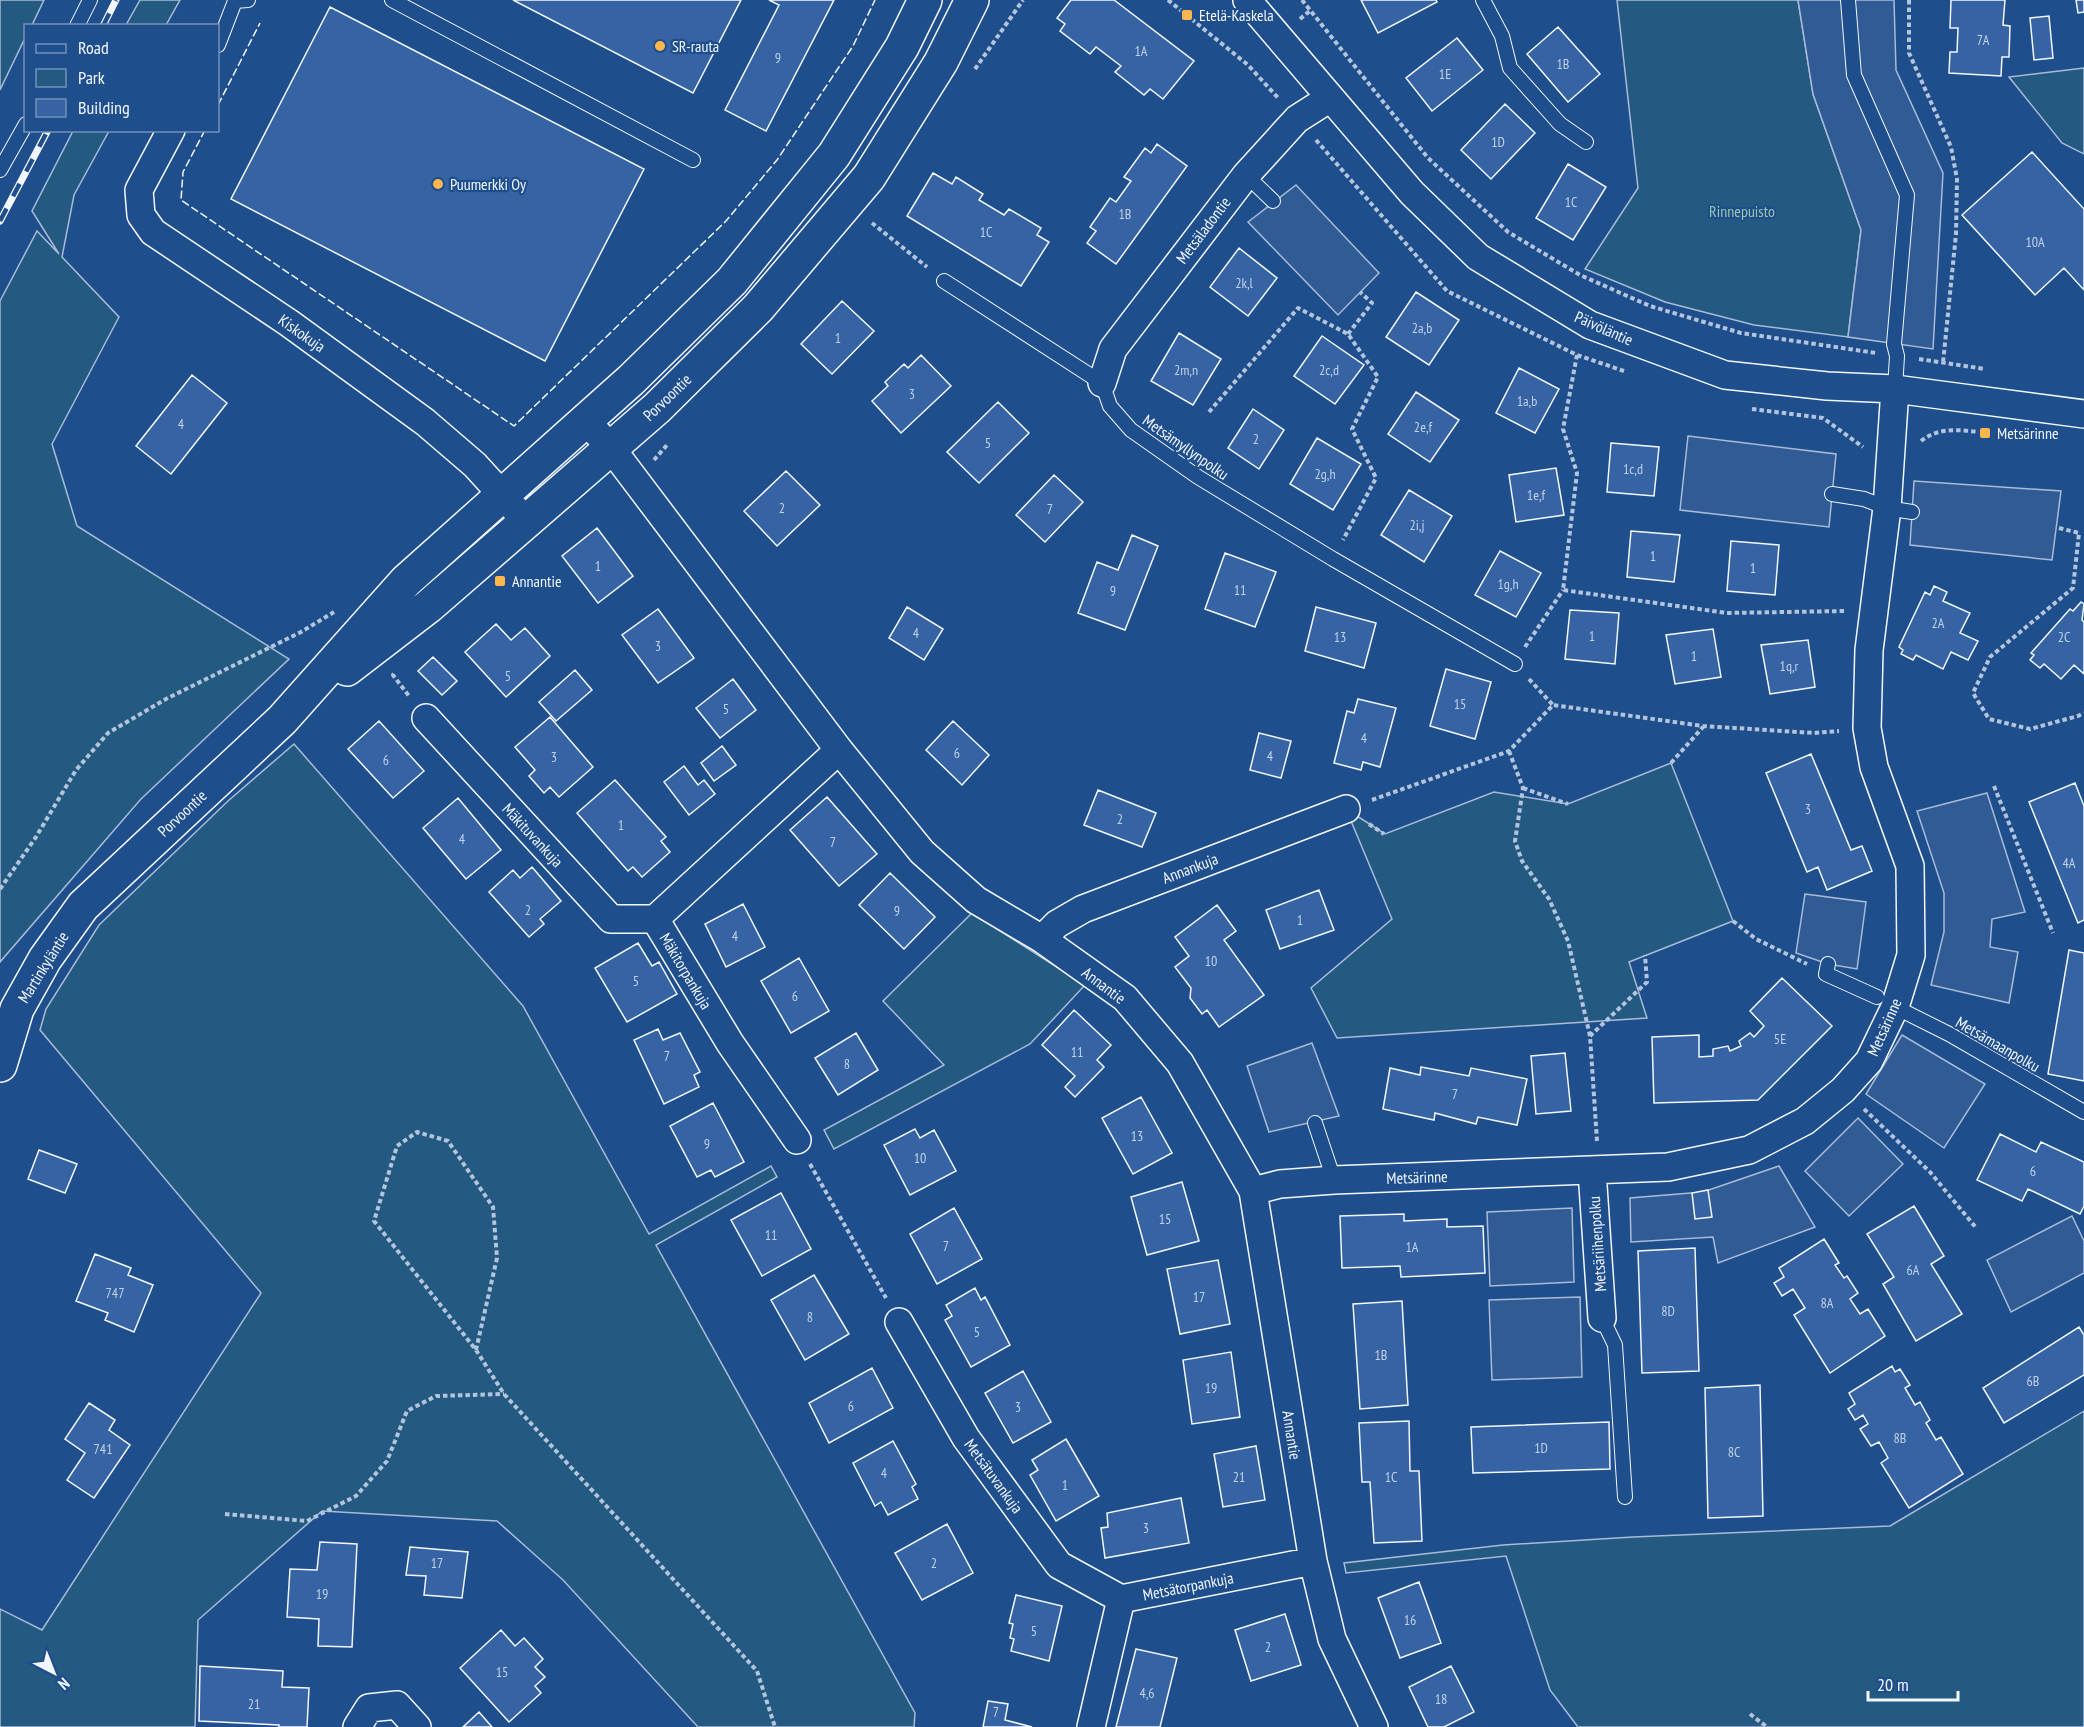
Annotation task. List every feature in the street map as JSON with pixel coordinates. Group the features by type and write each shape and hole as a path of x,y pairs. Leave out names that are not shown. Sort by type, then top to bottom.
{"street":[{"name":"Porvoontie","path":"83,906 282,720 406,581 631,380 732,281 834,155 902,47 926,0"},
{"name":"Porvoontie","path":"282,720 429,606 657,408 758,308 869,177 941,62 972,0"},
{"name":"Päivöläntie","path":"1247,0 1412,193 1479,257 1590,325 1725,375 1827,386 1895,389 2084,414"},
{"name":"Metsäladontie","path":"1102,383 1113,349 1246,175 1297,119 1330,98"},
{"name":"Kiskokuja","path":"170,132 139,190 141,215 153,232 289,323 425,422 475,465 526,522"},
{"name":"Metsärinne","path":"1252,1191 1280,1184 1595,1159 1668,1167 1749,1150 1805,1120 1844,1090 1869,1061 1886,1002 1911,955 1910,866 1874,767 1867,728 1869,650 1900,510 1880,452 1895,389"},
{"name":"Annantie","path":"585,420 611,448 839,750 922,852 976,900 1042,939 1125,998 1180,1063 1252,1191 1313,1561 1332,1639 1374,1727"},
{"name":"Mäkituvankuja","path":"426,718 611,919 655,919"},
{"name":"Mäkitorpankuja","path":"797,1140 730,1043 655,919 839,750"},
{"name":"Annankuja","path":"1042,939 1057,924 1083,909 1346,809"},
{"name":"Martinkyläntie","path":"0,1065 18,1009 45,958 83,906"},
{"name":"Metsäriihenpolku","path":"1595,1159 1602,1318"},
{"name":"Metsätuvankuja","path":"899,1322 966,1438 1059,1565 1121,1599"},
{"name":"Metsätorpankuja","path":"1091,1727 1121,1599 1313,1561"},
{"path":"357,1727 369,1708 397,1705 417,1727"}],"lane":[{"path":"78,24 90,0"},
{"path":"219,42 235,1 248,0"},
{"path":"392,0 693,160"},
{"path":"1483,0 1502,36 1510,68 1560,124 1586,142"},
{"path":"1848,0 1854,75 1907,195 1894,344 1897,356 1895,389"},
{"path":"0,170 24,128"},
{"path":"1246,175 1273,201"},
{"path":"944,281 1102,383"},
{"name":"Metsämyllynpolku","path":"1102,383 1110,406 1131,430 1198,477 1333,559 1515,664"},
{"path":"1832,494 1864,499 1900,510"},
{"name":"Metsämaanpolku","path":"1827,969 1949,1034 2084,1112"},
{"path":"1315,1123 1334,1180"},
{"path":"1602,1318 1615,1345 1625,1497"}],"path":[{"path":"1302,0 1428,158 1508,232 1580,275 1650,306 1741,333 1990,370"},
{"path":"1909,0 1910,53 1951,147 1957,179 1956,234 1943,363"},
{"path":"870,221 944,281"},
{"path":"1347,334 1372,303 1360,292"},
{"path":"1209,412 1298,308 1347,334 1378,377 1352,429 1376,478 1333,559"},
{"path":"1577,355 1563,429 1577,473 1563,590 1515,664 1553,705 1703,726 1814,734 1840,731 1843,742"},
{"path":"1823,418 1880,452 1908,453 1932,433 1946,430 1993,434"},
{"path":"2059,528 2079,533 2073,588 1990,657 1973,693 1989,719 2030,729 2084,713"},
{"path":"1563,590 1727,613 1854,611"},
{"path":"0,889 36,837 76,770 108,733 166,699 337,611"},
{"path":"1346,809 1509,751 1553,705"},
{"path":"1671,764 1703,726"},
{"path":"1509,751 1523,788 1515,842 1521,861 1549,899 1568,941 1590,1036 1595,1159"},
{"path":"1994,786 2053,933"},
{"path":"1523,788 1568,804"},
{"path":"1509,842 1515,842"},
{"path":"1733,921 1756,939 1827,969"},
{"path":"1590,1036 1647,982 1645,955"},
{"path":"1844,1090 1930,1172 1977,1229"},
{"path":"476,1350 497,1258 493,1207 448,1141 417,1132 397,1146 374,1221 476,1350 504,1394 757,1671 775,1727"},
{"path":"797,1140 899,1322"},
{"path":"225,1514 306,1521 356,1496 387,1461 407,1411 436,1396 504,1394"},
{"path":"1750,1714 1767,1727"}],"green space":[{"path":"0,0 44,0 32,24 24,24 24,40 0,90"},
{"path":"140,0 180,0 167,24 127,24"},
{"name":"Rinnepuisto","path":"1617,0 1798,0 1813,94 1861,230 1848,337 1754,325 1665,302 1585,269 1638,188"},
{"path":"2084,68 2084,154 2062,143 2009,77"},
{"path":"72,132 108,132 74,195 62,257 119,317 52,444 77,526 289,659 141,799 0,962 0,301 37,231 59,254 32,211"},
{"path":"294,744 523,1006 649,1234 771,1166 777,1177 656,1245 915,1713 914,1727 698,1727 563,1580 497,1521 322,1511 198,1620 195,1727 0,1727 0,1609 42,1630 261,1293 40,1030 46,1009 99,925 228,801"},
{"path":"1671,763 1733,921 1629,962 1647,1018 1337,1038 1311,988 1392,919 1346,809 1385,834 1494,792 1568,804"},
{"path":"972,913 1085,985 1030,1044 834,1149 824,1130 944,1065 883,1001"},
{"path":"2084,1411 2084,1727 1578,1727 1550,1690 1506,1556 1346,1573 1344,1563 1503,1545 1890,1526"}],"shaded area":[{"path":"1798,0 1894,0 1896,70 1943,173 1933,349 1848,337 1861,230 1813,94"},
{"path":"1296,185 1379,273 1338,315 1248,222"},
{"path":"1688,436 1836,454 1829,527 1680,510"},
{"path":"1914,481 2061,491 2052,560 1910,545"},
{"path":"1987,793 2025,912 1992,919 1990,947 2018,952 2009,1003 1931,985 1944,932 1944,893 1917,811"},
{"path":"1805,894 1866,902 1857,969 1828,964 1796,953"},
{"path":"1902,1035 1985,1084 1944,1148 1866,1094"},
{"path":"1312,1043 1339,1116 1269,1132 1247,1066"},
{"path":"1858,1118 1903,1164 1849,1216 1805,1171"},
{"path":"1779,1166 1815,1227 1718,1263 1713,1237 1631,1242 1630,1198 1703,1192"},
{"path":"1572,1208 1574,1282 1490,1286 1487,1212"},
{"path":"2072,1216 2084,1241 2084,1273 2011,1312 1987,1260"},
{"path":"1580,1297 1582,1377 1492,1380 1489,1300"}],"building":[{"name":"SR-rauta","path":"513,0 741,0 693,93"},
{"name":"SR-rauta","path":"769,0 834,0 766,131 725,110 779,5"},
{"path":"1071,0 1114,0 1194,61 1163,99 1150,89 1144,95 1115,72 1121,66 1096,47 1090,54 1060,31 1065,24 1057,18"},
{"path":"1361,0 1436,0 1437,2 1378,33"},
{"path":"1951,0 2005,0 2003,25 2010,26 2009,57 2002,57 2001,76 1949,73 1950,52 1957,52 1958,28 1950,28"},
{"path":"2076,0 2084,0 2084,12 2078,13"},
{"name":"Puumerkki Oy","path":"330,7 644,169 545,361 231,199"},
{"path":"2049,16 2053,58 2034,60 2030,18"},
{"path":"1558,27 1600,74 1568,102 1527,54"},
{"path":"1457,38 1483,70 1432,111 1406,78"},
{"path":"1505,104 1535,133 1491,179 1461,150"},
{"path":"1157,144 1187,166 1116,264 1087,243 1096,231 1090,227 1110,198 1116,202 1131,181 1124,177 1145,148 1151,153"},
{"path":"2032,152 2084,209 2084,290 2064,268 2035,295 1962,215"},
{"path":"1568,164 1606,187 1573,240 1536,218"},
{"path":"933,173 952,184 956,177 983,194 979,200 1004,215 1009,209 1041,228 1037,235 1049,242 1021,286 907,216"},
{"path":"1239,248 1277,278 1248,316 1210,287"},
{"path":"1416,292 1459,320 1429,365 1386,337"},
{"path":"842,301 874,331 832,374 801,344"},
{"path":"1179,333 1221,359 1193,405 1151,381"},
{"path":"1322,336 1364,365 1335,404 1294,376"},
{"path":"921,355 951,386 901,433 872,401 888,386 885,382 904,364 908,368"},
{"path":"1519,368 1559,389 1535,433 1496,413"},
{"path":"192,375 227,403 171,474 136,446"},
{"path":"1416,392 1459,420 1430,462 1388,434"},
{"path":"998,402 1029,433 979,483 947,452"},
{"path":"1253,409 1284,430 1259,469 1228,448"},
{"path":"1317,438 1361,464 1333,510 1290,484"},
{"path":"1611,443 1659,447 1654,496 1607,492"},
{"path":"1556,468 1564,515 1516,522 1509,475"},
{"path":"786,471 820,505 777,546 744,511"},
{"path":"1054,475 1083,502 1045,542 1016,515"},
{"path":"1409,490 1452,516 1424,562 1381,535"},
{"path":"597,528 633,576 598,603 562,556"},
{"path":"1631,531 1680,535 1674,582 1627,577"},
{"path":"1132,535 1158,546 1125,630 1078,613 1097,562 1118,570"},
{"path":"1731,541 1779,545 1775,595 1727,591"},
{"path":"1500,551 1541,573 1516,617 1475,595"},
{"path":"1225,553 1276,572 1255,627 1205,609"},
{"path":"1934,586 1947,592 1943,601 1970,613 1960,633 1978,641 1968,660 1951,652 1943,669 1916,655 1913,660 1901,654 1903,650 1899,647 1925,592 1930,595"},
{"path":"2081,602 2084,604 2082,620 2084,622 2084,674 2074,665 2061,679 2044,664 2040,668 2030,660 2034,655 2031,653 2070,609 2073,611"},
{"path":"907,607 943,629 924,660 889,638"},
{"path":"1316,607 1376,623 1364,668 1305,651"},
{"path":"658,609 694,658 658,683 622,635"},
{"path":"1570,610 1619,613 1615,664 1565,659"},
{"path":"496,624 511,640 525,628 550,656 506,697 465,652"},
{"path":"1713,629 1721,677 1675,684 1666,635"},
{"path":"1808,640 1815,687 1770,694 1761,645"},
{"path":"433,657 457,681 442,695 418,671"},
{"path":"1446,669 1491,682 1475,739 1430,726"},
{"path":"575,670 592,690 556,721 539,702"},
{"path":"733,679 756,710 720,738 696,708"},
{"path":"1358,699 1396,708 1380,767 1363,762 1361,770 1334,763 1347,711 1354,713"},
{"path":"550,717 593,767 559,797 550,787 544,793 529,776 535,770 515,747"},
{"path":"379,721 424,771 393,798 348,749"},
{"path":"953,721 989,755 962,785 926,750"},
{"path":"1259,733 1291,741 1281,778 1250,770"},
{"path":"722,746 736,765 714,781 701,763"},
{"path":"1811,754 1851,850 1862,846 1872,871 1827,890 1818,867 1807,872 1766,773"},
{"path":"684,766 698,785 704,780 715,794 689,815 664,782"},
{"path":"615,780 666,837 661,841 670,852 642,877 633,867 628,871 577,813"},
{"path":"2075,783 2084,806 2084,920 2078,923 2029,802"},
{"path":"1098,790 1156,813 1142,847 1084,825"},
{"path":"827,797 877,854 839,886 790,830"},
{"path":"458,798 501,850 466,879 423,828"},
{"path":"532,867 561,901 540,919 544,924 529,937 489,892 513,870 520,878"},
{"path":"890,873 935,917 904,949 859,905"},
{"path":"1319,890 1334,930 1280,949 1266,910"},
{"path":"743,904 765,947 726,967 705,924"},
{"path":"1217,905 1236,931 1224,940 1264,995 1219,1027 1207,1010 1202,1014 1190,998 1191,988 1175,967 1189,956 1175,937"},
{"path":"638,943 652,966 659,962 677,994 627,1022 595,968"},
{"path":"2069,950 2084,953 2084,1081 2048,1074"},
{"path":"799,958 829,1011 791,1033 761,981"},
{"path":"1782,978 1832,1026 1758,1100 1654,1103 1652,1037 1699,1035 1699,1057 1713,1056 1713,1049 1728,1046 1730,1051 1741,1046 1739,1041 1750,1033 1754,1037 1764,1026 1750,1011"},
{"path":"1074,1010 1111,1045 1097,1060 1104,1067 1075,1097 1065,1087 1075,1076 1042,1045"},
{"path":"658,1029 663,1040 680,1033 700,1072 694,1075 699,1087 664,1104 634,1040"},
{"path":"856,1033 878,1070 838,1095 815,1058"},
{"path":"1565,1053 1571,1111 1536,1114 1531,1056"},
{"path":"1421,1067 1469,1076 1471,1068 1527,1079 1517,1125 1478,1117 1476,1124 1435,1113 1434,1120 1383,1109 1390,1068 1420,1075"},
{"path":"1141,1097 1172,1153 1133,1174 1102,1118"},
{"path":"713,1103 744,1162 715,1177 711,1170 697,1177 670,1126"},
{"path":"915,1129 920,1138 934,1130 956,1171 910,1195 884,1145"},
{"path":"2000,1134 2036,1152 2041,1142 2084,1162 2084,1206 2080,1214 2028,1189 2022,1201 1977,1180"},
{"path":"39,1150 77,1164 65,1193 28,1179"},
{"path":"1182,1182 1199,1241 1147,1255 1131,1197"},
{"path":"1708,1190 1712,1217 1695,1219 1692,1193"},
{"path":"781,1193 811,1249 762,1276 731,1220"},
{"path":"1914,1206 1944,1256 1931,1264 1962,1314 1916,1341 1883,1284 1894,1277 1867,1234"},
{"path":"954,1208 982,1259 937,1284 910,1234"},
{"path":"1404,1214 1404,1221 1447,1219 1447,1227 1483,1226 1485,1273 1401,1277 1400,1266 1342,1268 1340,1216"},
{"path":"1824,1239 1839,1263 1835,1265 1844,1278 1847,1276 1858,1293 1850,1299 1860,1314 1868,1309 1885,1336 1830,1373 1794,1315 1805,1308 1793,1289 1782,1296 1774,1283 1784,1277 1779,1268"},
{"path":"1695,1248 1699,1371 1642,1373 1638,1251"},
{"path":"95,1254 131,1268 128,1275 153,1285 134,1332 105,1320 108,1313 76,1301"},
{"path":"1218,1260 1230,1324 1180,1334 1167,1269"},
{"path":"814,1275 849,1334 805,1360 771,1300"},
{"path":"975,1288 981,1300 985,1297 1010,1345 971,1367 945,1320 952,1316 946,1305"},
{"path":"1402,1301 1408,1405 1360,1409 1353,1304"},
{"path":"2079,1327 2084,1335 2084,1375 2004,1423 1983,1388"},
{"path":"1231,1352 1240,1417 1192,1424 1183,1360"},
{"path":"1892,1366 1895,1372 1900,1369 1910,1385 1905,1388 1915,1405 1920,1402 1930,1420 1926,1423 1936,1440 1941,1437 1963,1474 1909,1508 1881,1463 1888,1458 1879,1442 1871,1446 1860,1429 1868,1424 1863,1415 1855,1420 1848,1409 1855,1404 1849,1393"},
{"path":"872,1368 893,1408 829,1443 809,1403"},
{"path":"1023,1371 1051,1422 1013,1443 985,1393"},
{"path":"1760,1385 1763,1516 1708,1518 1705,1388"},
{"path":"89,1403 115,1420 109,1430 130,1445 94,1498 67,1480 85,1453 65,1439"},
{"path":"1409,1421 1410,1471 1419,1471 1422,1541 1374,1543 1370,1482 1362,1482 1359,1423"},
{"path":"1609,1422 1610,1469 1473,1473 1471,1427"},
{"path":"1066,1439 1099,1496 1056,1521 1030,1475 1038,1470 1032,1460"},
{"path":"893,1441 916,1484 912,1487 918,1499 888,1515 881,1502 875,1506 853,1463"},
{"path":"1256,1446 1265,1500 1223,1507 1214,1454"},
{"path":"1181,1498 1189,1543 1105,1558 1101,1528 1108,1527 1107,1513"},
{"path":"947,1524 973,1573 922,1600 895,1553"},
{"path":"320,1542 357,1544 352,1647 318,1646 319,1619 287,1617 290,1569 317,1570"},
{"path":"410,1547 468,1552 462,1598 424,1595 426,1576 406,1575"},
{"path":"1419,1582 1441,1643 1400,1658 1378,1598"},
{"path":"1016,1595 1062,1606 1049,1661 1011,1651 1014,1639 1010,1638 1013,1624 1009,1623"},
{"path":"1285,1614 1301,1665 1251,1681 1235,1630"},
{"path":"501,1630 515,1646 524,1638 543,1659 535,1667 545,1677 535,1686 541,1693 509,1722 460,1668"},
{"path":"1136,1649 1177,1658 1160,1727 1116,1727"},
{"path":"200,1666 283,1671 282,1687 309,1688 307,1727 199,1721"},
{"path":"1451,1666 1474,1712 1444,1727 1428,1727 1409,1687"},
{"path":"988,1701 1008,1704 1005,1720 1032,1727 983,1727"},
{"path":"479,1712 492,1727 463,1727"}],"railway":[{"path":"104,24 116,0"},
{"path":"0,221 47,132"}],"fence":[{"path":"204,132 183,172 181,200 514,426 726,221 777,160 853,46 875,0"},
{"path":"219,103 260,23"}],"place":[{"name":"Etelä-Kaskela","path":"1187,15"},
{"name":"SR-rauta","path":"660,46"},
{"name":"Puumerkki Oy","path":"438,184"},
{"name":"Metsärinne","path":"1985,433"},
{"name":"Annantie","path":"500,581"}]}
